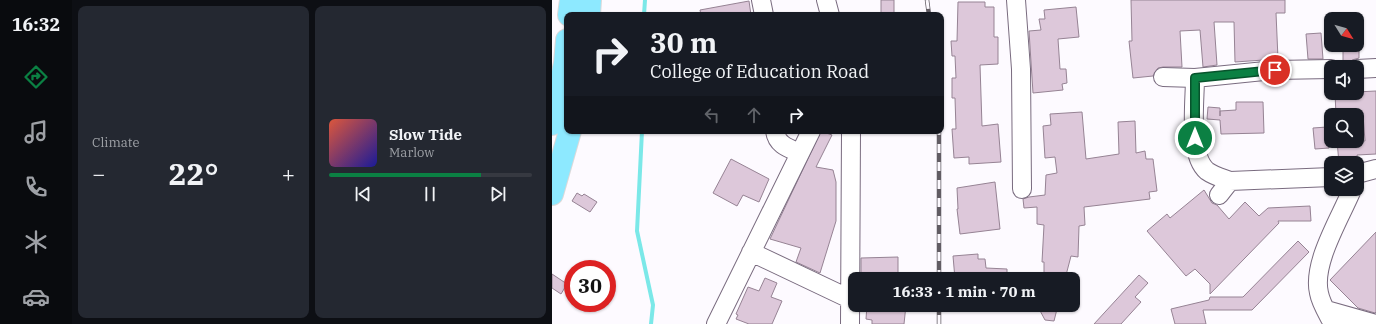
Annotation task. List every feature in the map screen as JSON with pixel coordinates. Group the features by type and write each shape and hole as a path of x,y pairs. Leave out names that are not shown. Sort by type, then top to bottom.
{"main road":[{"path":"570,12 571,0"},
{"path":"589,12 590,0"},
{"path":"552,124 564,68"},
{"path":"552,194 569,134"}],"street":[{"path":"761,0 763,12"},
{"path":"826,0 829,12"},
{"path":"1016,0 1021,69 1022,189"},
{"path":"1364,69 1376,68"},
{"path":"1163,77 1195,78 1275,70 1324,69"},
{"path":"1195,78 1195,138 1198,157 1202,165 1208,171 1216,176 1230,181 1324,177"},
{"path":"776,134 780,143 785,147 800,153"},
{"path":"716,324 810,134"},
{"path":"850,272 851,134"},
{"path":"1364,172 1376,169"},
{"path":"1218,195 1230,181"},
{"path":"1349,196 1322,256 1318,276 1318,292 1330,317 1376,324"},
{"path":"751,252 848,298"},
{"path":"850,312 850,324"}],"building":[{"path":"881,0 894,0 894,12 881,12"},
{"path":"1131,0 1285,0 1285,13 1276,13 1278,59 1235,62 1234,22 1214,22 1217,65 1203,67 1200,30 1180,31 1182,67 1158,68 1153,76 1133,78 1129,41 1132,41"},
{"path":"749,1 751,12 700,12 700,10"},
{"path":"958,2 985,2 985,7 994,7 994,37 998,37 998,64 980,65 982,126 998,124 1001,162 969,164 969,157 954,158 952,129 956,129 955,98 952,98 952,78 956,78 955,56 952,56 951,41 957,41"},
{"path":"1076,7 1079,37 1058,39 1060,69 1066,69 1067,83 1062,84 1063,90 1033,93 1029,31 1041,30 1039,19 1045,19 1044,10"},
{"path":"1321,33 1323,59 1308,59 1306,34"},
{"path":"1343,52 1359,52 1359,58 1343,60"},
{"path":"1376,91 1376,154 1338,156 1338,148 1364,148 1364,108 1336,108 1335,100 1364,100 1364,92"},
{"path":"1236,102 1263,102 1264,133 1221,134 1220,120 1207,119 1208,107 1220,108 1220,111 1236,110"},
{"path":"1082,112 1086,159 1119,154 1118,122 1135,121 1136,153 1145,151 1146,159 1153,159 1157,191 1149,192 1150,199 1084,207 1085,225 1079,226 1078,257 1071,256 1067,272 1044,272 1044,262 1042,262 1044,225 1037,224 1037,207 1024,208 1023,199 1045,195 1046,175 1057,173 1055,157 1045,158 1043,126 1051,125 1050,114"},
{"path":"1324,127 1324,148 1329,148 1315,149 1313,128"},
{"path":"820,134 832,135 816,167 833,170 836,182 836,221 820,273 796,262 801,248 770,239"},
{"path":"731,159 769,179 759,202 743,195 737,206 713,193"},
{"path":"995,182 1000,229 960,234 957,209 957,188"},
{"path":"1204,190 1212,203 1217,205 1229,219 1245,202 1259,216 1268,208 1310,206 1311,221 1278,221 1279,223 1210,294 1210,284 1195,269 1186,276 1147,231 1167,214 1170,218"},
{"path":"577,193 582,196 584,194 597,202 590,212 572,201"},
{"path":"1376,232 1375,313 1358,308 1330,280"},
{"path":"1298,241 1309,252 1252,310 1203,310 1206,324 1175,324 1171,309 1209,300 1210,297 1243,297"},
{"path":"978,254 978,259 985,259 986,268 1007,269 1007,272 954,272 953,256"},
{"path":"898,257 898,272 861,272 861,258"},
{"path":"552,274 564,282 564,289 561,294 552,288"},
{"path":"1139,275 1148,283 1135,297 1141,302 1121,324 1094,324"},
{"path":"765,278 777,283 771,297 782,301 772,324 749,324 736,319 738,315 736,314 748,287 759,291"},
{"path":"866,312 905,312 904,324 872,324 872,320 866,319"},
{"path":"1041,312 1056,312 1054,321 1045,320"}],"waterway":[{"path":"644,12 645,0"},
{"path":"642,134 637,231 653,305 651,324"}],"railway":[{"path":"927,0 929,12"},
{"path":"939,134 939,272"},
{"path":"939,312 939,324"}],"route":[{"path":"1195,138 1195,78 1275,70"}]}
